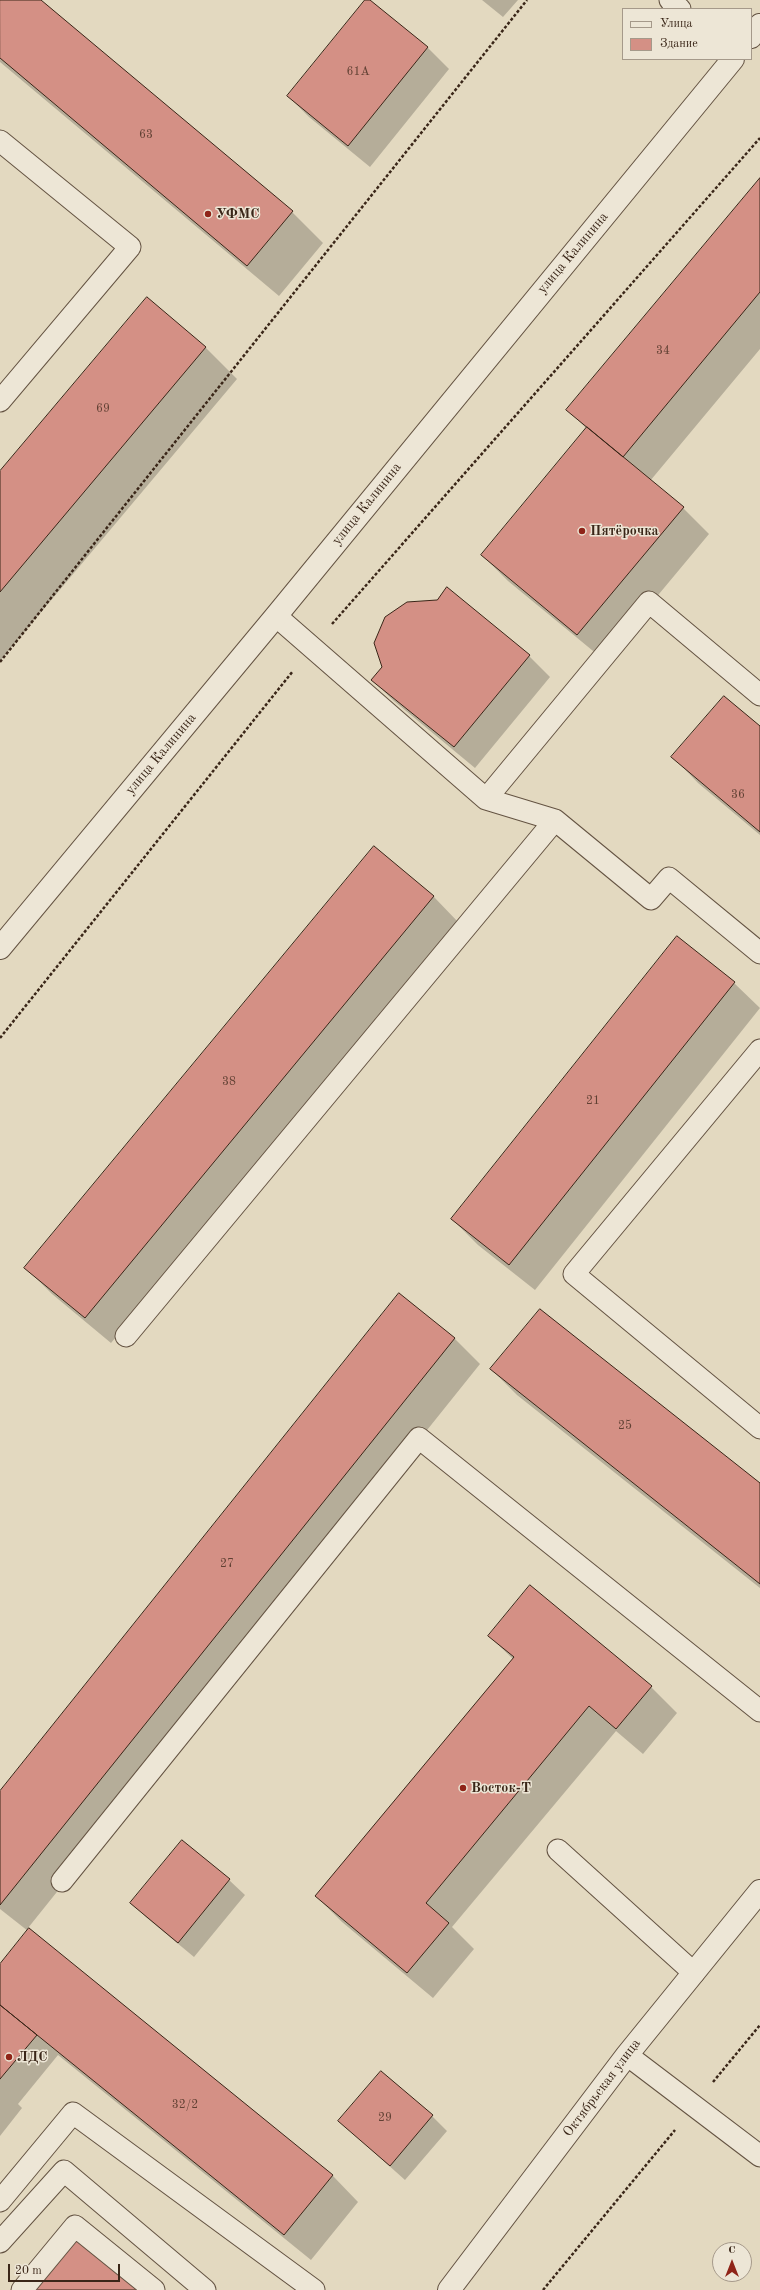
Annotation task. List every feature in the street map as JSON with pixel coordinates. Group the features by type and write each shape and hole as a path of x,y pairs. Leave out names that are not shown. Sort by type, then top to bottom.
{"street":[{"path":"752,35 760,25"},
{"name":"улица Калинина","path":"0,948 276,616 732,60"},
{"name":"Октябрьская улица","path":"450,2290 627,2054 760,1891"}],"lane":[{"path":"670,0 679,8"},
{"path":"0,142 130,247 0,401"},
{"path":"486,799 649,602 760,695"},
{"path":"276,616 486,799 555,820 651,899 669,878 760,953"},
{"path":"126,1336 555,820"},
{"path":"760,1050 574,1274 760,1428"},
{"path":"62,1881 419,1438 760,1711"},
{"path":"558,1850 694,1973"},
{"path":"627,2054 760,2156"},
{"path":"0,2201 73,2113 314,2290"},
{"path":"0,2242 64,2171 205,2290"},
{"path":"22,2290 75,2226 154,2290"}],"path":[{"path":"0,662 527,0"},
{"path":"0,1038 311,647 760,138"},
{"path":"543,2290 760,2025"}],"building":[{"path":"0,0 41,0 293,211 247,266 0,58"},
{"path":"365,0 370,0 428,47 348,146 287,96"},
{"path":"760,178 760,292 623,457 566,410"},
{"path":"147,297 206,347 0,592 0,471"},
{"name":"Пятёрочка","path":"587,427 684,507 577,635 481,555"},
{"path":"447,587 530,655 454,747 371,680 382,667 374,643 385,617 407,602 437,600"},
{"path":"724,696 760,726 760,832 671,757"},
{"path":"374,846 434,896 85,1318 24,1268"},
{"path":"677,936 735,982 509,1265 451,1219"},
{"path":"399,1293 455,1338 0,1905 0,1791"},
{"path":"540,1309 760,1483 760,1584 490,1369"},
{"name":"Восток-Т","path":"530,1585 652,1686 616,1729 589,1706 426,1903 449,1923 407,1973 315,1896 514,1657 488,1636"},
{"path":"182,1840 230,1879 178,1943 130,1903"},
{"path":"29,1928 333,2175 284,2235 0,2005 0,1964"},
{"name":"ЛДС","path":"0,2005 37,2035 0,2079"},
{"path":"381,2071 433,2115 390,2166 338,2121"},
{"path":"73,2233 143,2290 27,2290"}],"place":[{"name":"УФМС","path":"208,214"},
{"name":"Пятёрочка","path":"582,531"},
{"name":"Восток-Т","path":"463,1788"},
{"name":"ЛДС","path":"9,2057"}]}
